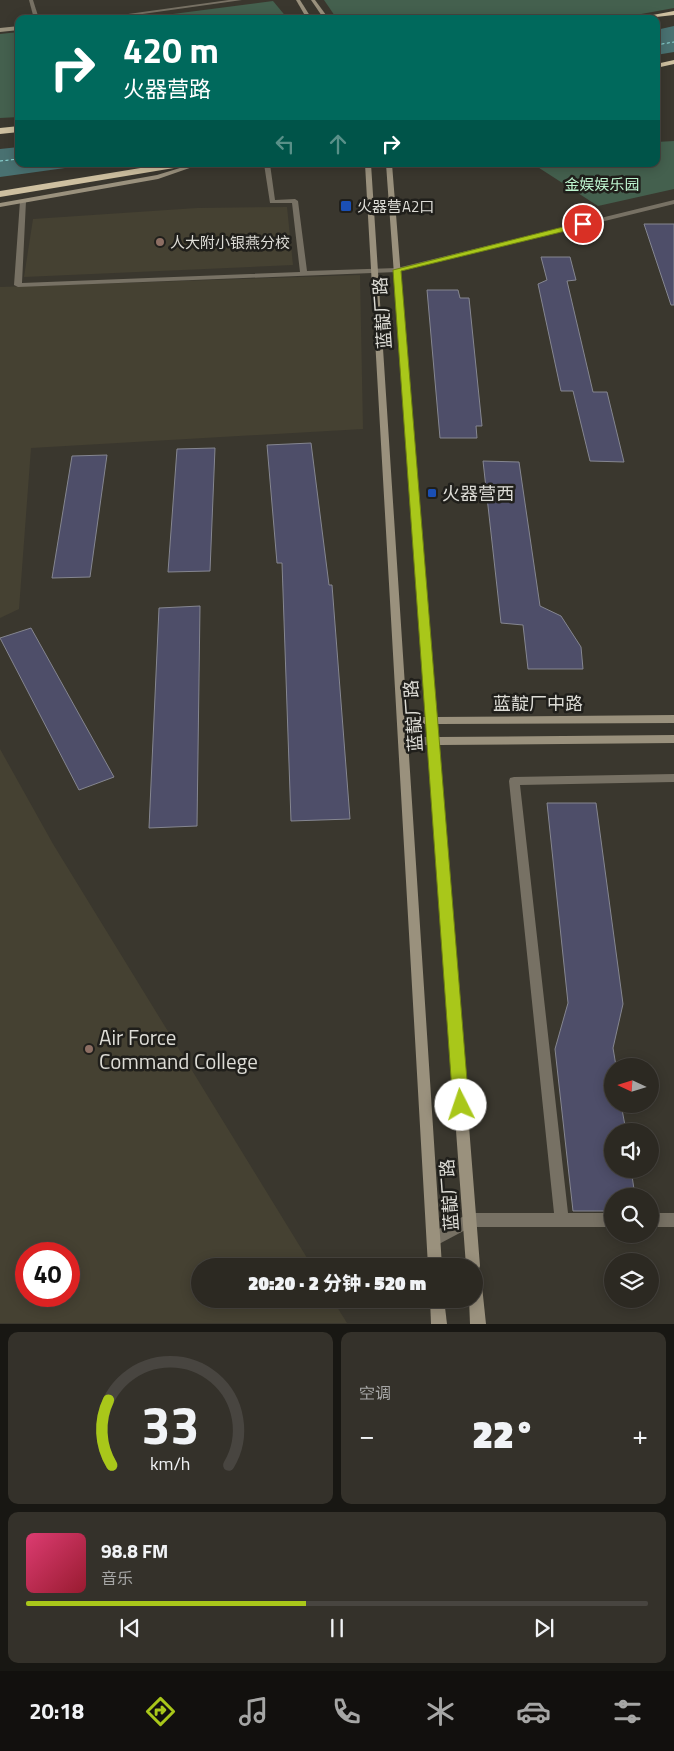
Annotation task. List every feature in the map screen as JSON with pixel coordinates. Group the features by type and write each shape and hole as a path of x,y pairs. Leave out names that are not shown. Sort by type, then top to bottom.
{"highway":[{"path":"660,16 674,13"},
{"path":"660,65 674,62"},
{"path":"0,131 15,129"},
{"path":"0,194 162,167"}],"street":[{"path":"31,0 37,15"},
{"path":"125,15 240,0"},
{"path":"298,0 307,15"},
{"path":"313,0 324,15"},
{"path":"0,30 15,28"},
{"path":"0,205 158,177 189,167"},
{"path":"267,167 272,202 295,201 304,273"},
{"name":"蓝靛厂路","path":"368,167 435,1258"},
{"name":"蓝靛厂路","path":"389,167 472,1258"},
{"path":"24,201 18,284 397,270 674,202"},
{"name":"蓝靛厂中路","path":"402,721 674,719"},
{"name":"蓝靛厂中路","path":"433,741 674,739"},
{"path":"403,741 433,741"},
{"path":"562,1220 514,782 674,778"},
{"path":"434,1239 470,1220 604,1220"},
{"path":"659,1220 674,1220"},
{"path":"438,1308 439,1324"},
{"path":"477,1308 478,1324"}],"shaded area":[{"name":"人大附小银燕分校","path":"287,207 293,265 24,277 33,219 197,208"},
{"path":"360,275 363,429 31,448 19,609 0,618 0,287"},
{"name":"Air Force Command College","path":"0,749 53,844 307,1258 191,1258 191,1308 338,1308 347,1323 0,1323"}],"green space":[{"path":"324,0 674,0 674,8 636,15 334,15"},
{"path":"273,1 285,15 165,15"},
{"path":"15,32 15,117 0,118 0,34"},
{"name":"金娱娱乐园","path":"674,141 674,189 598,206 538,167 660,167 660,142"}],"water":[{"path":"674,26 674,52 660,54 660,29"},
{"path":"15,147 15,167 72,167 0,177 0,149"}],"building":[{"path":"644,224 674,224 674,305 671,305"},
{"path":"541,257 570,257 576,280 567,281 593,392 607,392 624,462 590,461 573,391 561,391 538,284 547,280"},
{"path":"427,290 458,290 460,298 469,298 482,426 476,426 477,438 440,438"},
{"path":"311,443 329,585 332,585 350,819 291,821 282,563 277,563 267,445"},
{"path":"215,448 210,571 168,572 177,449"},
{"path":"107,455 90,577 52,578 72,456"},
{"path":"483,461 519,462 540,606 561,616 581,647 583,669 528,669 523,625 501,623"},
{"path":"200,606 197,826 149,828 159,608"},
{"path":"31,628 114,777 79,790 0,638"},
{"path":"547,803 596,803 623,1004 613,1048 615,1058 604,1058 604,1113 623,1113 625,1123 604,1123 604,1178 632,1178 634,1188 604,1188 604,1211 573,1211 555,1049 568,1003"}],"ferry route":[{"path":"660,44 674,42"},
{"path":"0,161 15,159"}],"place":[{"name":"火器营A2口","path":"346,206"},
{"name":"人大附小银燕分校","path":"160,242"},
{"name":"火器营西","path":"432,493"},
{"name":"Air Force Command College","path":"89,1049"}],"route":[{"path":"461,1105 397,270 583,224"}]}
